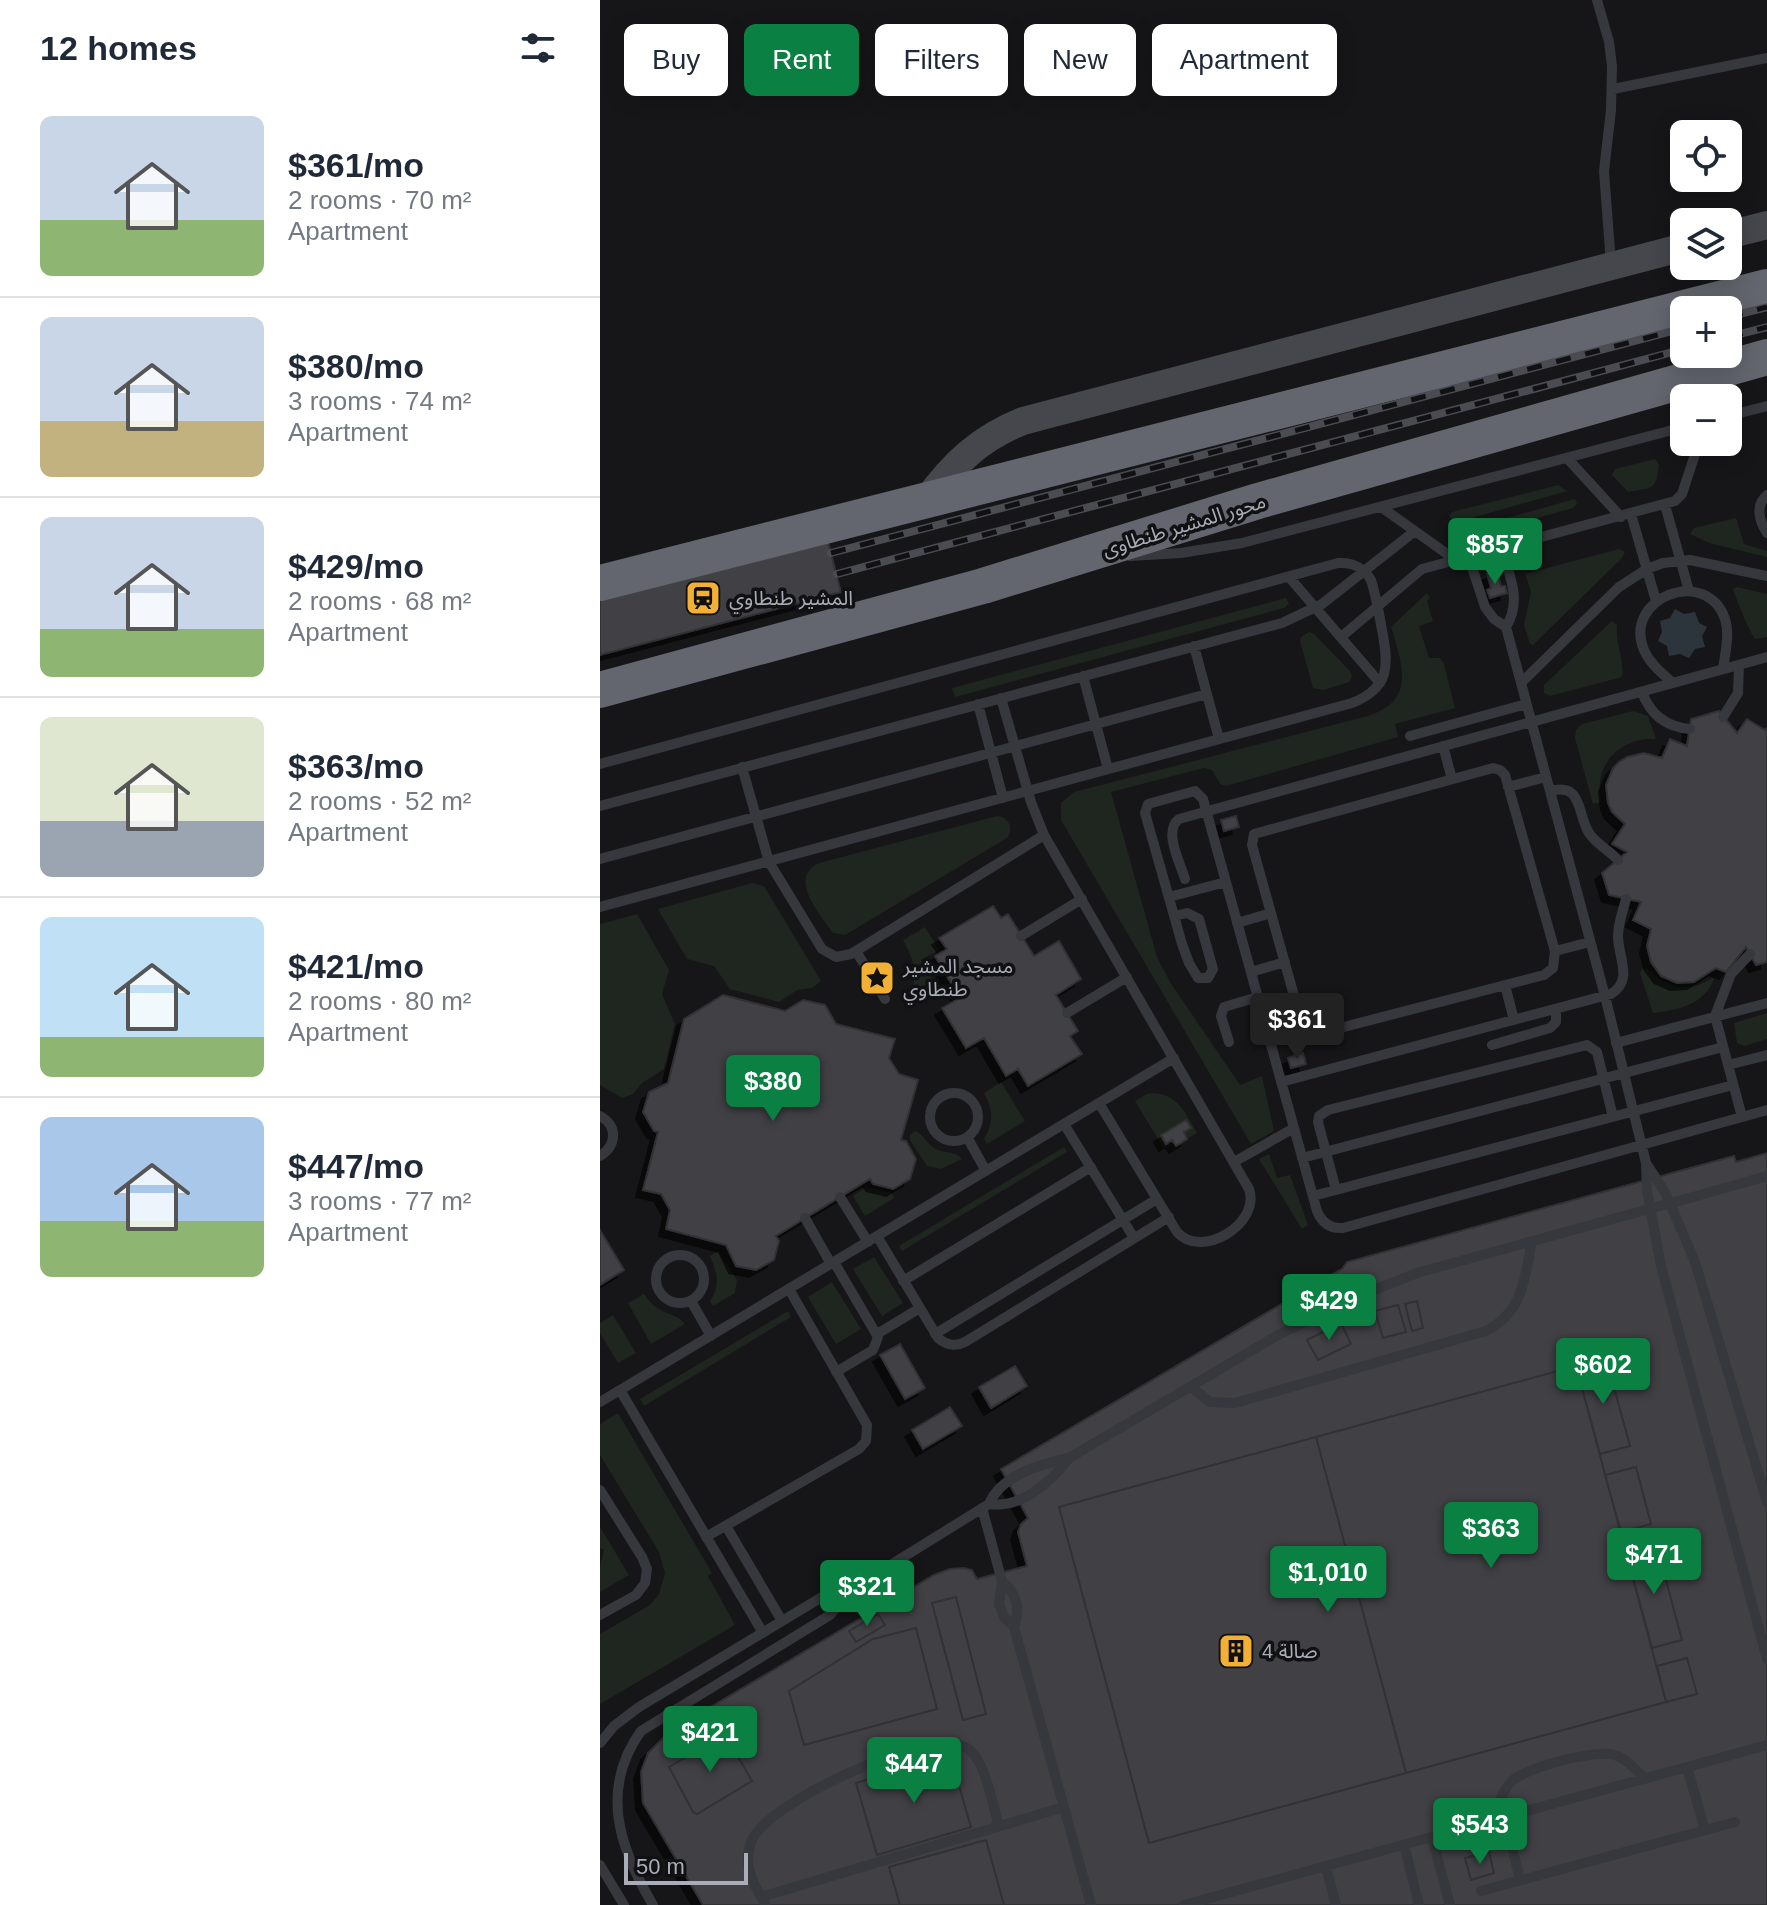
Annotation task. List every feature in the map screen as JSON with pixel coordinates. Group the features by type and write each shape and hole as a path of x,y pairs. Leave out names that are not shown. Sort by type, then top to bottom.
{"highway":[{"path":"600,583 1767,287"},
{"name":"محور المشير طنطاوى","path":"600,690 845,626 1088,555 1258,501 1767,357"}],"street":[{"path":"1742,231 1767,225"},
{"path":"926,501 970,450 995,433 1023,421 1670,251"}],"lane":[{"path":"1597,0 1609,42 1613,89 1604,171 1612,266"},
{"path":"1613,89 1767,58"},
{"path":"1742,412 1767,406"},
{"path":"1088,555 1150,556 1211,549 1670,431"},
{"path":"1341,637 1417,571 1675,501 1682,494 1694,456"},
{"path":"1567,458 1626,516 1656,601"},
{"path":"1767,495 1759,509 1767,533"},
{"path":"1665,505 1689,591"},
{"path":"1381,507 1457,561"},
{"path":"600,806 1282,623 1316,608 1415,531"},
{"path":"1502,550 1515,599 1513,614 1506,627"},
{"path":"1469,558 1485,607 1494,619 1506,627 1642,1145 1661,1266 1767,1659"},
{"path":"1521,683 1619,587 1647,569 1681,560 1707,562 1767,576"},
{"path":"600,764 1344,563 1365,571 1378,605 1387,659 1380,683 1368,696 1352,703 600,907"},
{"path":"1289,577 1380,683"},
{"path":"1673,683 1653,665 1641,641 1642,623 1656,601 1672,592 1689,591 1712,600 1725,620 1723,669"},
{"path":"1194,646 1219,739"},
{"path":"1185,879 1171,831 1172,825 1179,819 1767,657"},
{"path":"1723,717 1738,693 1739,665"},
{"path":"1083,676 1108,769"},
{"path":"1642,692 1649,708 1663,721 1690,729"},
{"path":"600,859 1207,694"},
{"path":"1001,698 1044,835 1251,1195 1250,1208 1240,1224 1206,1243 1196,1244 1181,1236 1099,1103"},
{"path":"978,704 1003,798"},
{"path":"1410,736 1526,704"},
{"path":"1443,746 1452,779"},
{"path":"742,767 769,862 822,949 836,957 856,951 1044,835"},
{"path":"1497,769 1503,772 1508,787 1555,951 1555,963 1549,972 1314,1035 1303,1028 1251,841 1257,831 1497,769"},
{"path":"1508,787 1546,777"},
{"path":"1550,791 1565,790 1574,795 1589,834 1618,860"},
{"path":"1174,916 1187,913 1199,919 1213,969 1208,978 1198,978 1192,969 1174,916 1145,813 1146,806 1195,791 1202,795 1207,811 1313,1196 1323,1221 1332,1227 1343,1228 1767,1110"},
{"path":"1169,897 1226,882"},
{"path":"1021,936 1082,899"},
{"path":"1281,1082 1616,991 1625,977 1618,937 1626,899"},
{"path":"1237,923 1271,913"},
{"path":"1555,951 1590,942"},
{"path":"856,951 885,999"},
{"path":"1742,1117 1715,1016 1731,974 1750,954"},
{"path":"1251,972 1285,962"},
{"path":"1067,1013 1127,977"},
{"path":"1505,985 1514,1020"},
{"path":"1229,1042 1221,1016 1224,1007 1258,997"},
{"path":"1616,1043 1767,1003"},
{"path":"1492,1045 1550,1028 1556,1022 1556,1009"},
{"path":"1336,1190 1318,1119 1328,1110 1587,1045 1597,1052 1613,1117"},
{"path":"1302,1158 1723,1047"},
{"path":"1728,1065 1767,1055"},
{"path":"600,1402 1174,1058"},
{"path":"1313,1196 1733,1085"},
{"path":"962,1094 976,1107 976,1127 967,1137 947,1139 932,1126 931,1113 942,1096 962,1094"},
{"path":"600,1116 612,1126 614,1138 609,1150 600,1156"},
{"path":"1064,1124 1134,1238"},
{"path":"1234,1162 1294,1128"},
{"path":"967,1137 986,1171"},
{"path":"1646,1163 1666,1194 1695,1262 1767,1502"},
{"path":"903,1281 1091,1167"},
{"path":"600,1743 626,1716 822,1597 855,1587 986,1506 996,1491 1017,1476 1069,1458 1300,1323 1369,1290 1417,1273 1767,1176"},
{"path":"840,1197 903,1281 935,1334 951,1345 965,1342 1169,1217"},
{"path":"935,1334 1157,1199"},
{"path":"805,1218 877,1334 877,1344 873,1350 836,1372"},
{"path":"1191,1387 1210,1402 1227,1405 1486,1331 1503,1321 1516,1305 1524,1286 1532,1241"},
{"path":"680,1255 693,1259 702,1270 701,1291 691,1301 677,1303 659,1292 658,1271 673,1257 680,1255"},
{"path":"706,1537 863,1445 868,1436 867,1425 789,1289"},
{"path":"691,1301 711,1336"},
{"path":"877,1334 920,1308"},
{"path":"620,1390 763,1633"},
{"path":"986,1506 1004,1505 1028,1495 1047,1483 1069,1458"},
{"path":"600,1490 647,1569 645,1583 636,1595 600,1615"},
{"path":"986,1506 1002,1581 999,1604 1004,1617 1014,1627 1091,1905"},
{"path":"726,1526 782,1621"},
{"path":"1002,1581 1016,1599 1018,1613 1014,1627"},
{"path":"606,1787 614,1762 641,1731 830,1615 855,1587"},
{"path":"999,1604 1016,1599"},
{"path":"1184,1905 1767,1744 1767,1732"},
{"path":"999,1826 980,1762 967,1748 948,1745 888,1758 838,1777 786,1806 761,1825 751,1842 747,1861 751,1879 764,1901 1064,1807"},
{"path":"1492,1820 1508,1786 1519,1776 1591,1754 1606,1753 1626,1761 1645,1779"},
{"path":"1687,1767 1705,1830"},
{"path":"606,1814 614,1839 653,1905"},
{"path":"1505,1817 1520,1880"},
{"path":"1481,1891 1735,1822"},
{"path":"1432,1837 1450,1905"},
{"path":"1404,1845 1419,1905"},
{"path":"600,1865 624,1905"},
{"path":"1326,1867 1336,1905"}],"shaded area":[{"path":"1655,459 1659,464 1657,479 1648,488 1628,492 1612,475 1615,469"},
{"path":"1558,485 1567,491 1454,523 1449,516 1452,512"},
{"path":"1575,499 1577,504 1573,508 1474,536 1467,536 1461,531"},
{"path":"1736,518 1744,544 1767,551 1767,557 1709,543 1690,534 1694,528"},
{"path":"1619,549 1625,552 1622,558 1533,645 1530,644 1524,625 1531,592 1525,574"},
{"path":"1737,587 1767,594 1767,637 1756,639 1753,636 1733,589"},
{"path":"1427,593 1433,621 1419,626 1429,658 1440,658 1444,664 1455,708 1395,724 1398,737 1226,786 1220,784 1212,770 1204,768 1111,792 1157,957 1170,982 1240,1085 1262,1076 1274,1131 1251,1144 1061,820 1061,803 1074,792 1368,716 1384,709 1400,691 1402,679 1391,627"},
{"path":"1286,598 1289,604 1284,608 955,697 952,688"},
{"path":"1675,609 1684,614 1695,612 1699,623 1707,627 1702,636 1705,647 1695,649 1689,658 1680,654 1669,656 1667,646 1658,641 1662,632 1660,621 1670,618"},
{"path":"1612,621 1617,625 1622,677 1550,696 1544,693 1544,685"},
{"path":"1309,632 1350,671 1352,676 1349,682 1324,690 1313,688 1300,641"},
{"path":"1633,711 1648,716 1656,739 1631,743 1612,756 1601,776 1601,802 1593,804 1575,738 1576,730 1582,724"},
{"path":"997,816 1005,818 1009,824 1007,838 845,935 833,933 809,896 806,878 819,863"},
{"path":"752,883 764,886 821,981 812,988 797,990 779,1002 730,989 714,966 687,959 658,909"},
{"path":"637,914 669,970 662,994 675,1024 664,1069 642,1083 633,1094 622,1098 600,1085 600,924"},
{"path":"925,927 939,950 921,960 939,990 915,1004 906,999 915,976 903,940"},
{"path":"1647,968 1662,980 1678,986 1694,986 1714,979 1704,995 1689,1005 1653,1013 1640,973"},
{"path":"1767,1013 1767,1039 1744,1046 1737,1043 1734,1023"},
{"path":"1001,1082 1025,1121 987,1144 984,1139 991,1116 984,1093"},
{"path":"1147,1094 1165,1095 1172,1099 1184,1110 1197,1133 1187,1139 1184,1132 1191,1128 1186,1120 1161,1135 1166,1143 1172,1140 1174,1143 1164,1149 1135,1101"},
{"path":"915,1131 936,1149 956,1154 962,1159 941,1169 927,1166 910,1140 910,1135"},
{"path":"1064,1147 1067,1152 902,1251 899,1246"},
{"path":"1269,1154 1277,1178 1290,1175 1308,1225 1302,1229 1259,1159"},
{"path":"866,1187 892,1193 894,1198 865,1216 853,1196"},
{"path":"718,1251 737,1280 735,1293 713,1306 710,1301 717,1279 710,1256"},
{"path":"874,1257 903,1303 882,1316 853,1269"},
{"path":"832,1282 861,1329 836,1344 808,1297"},
{"path":"644,1294 655,1306 685,1324 651,1344 628,1303"},
{"path":"788,1311 791,1317 644,1406 640,1399"},
{"path":"613,1315 636,1353 618,1363 600,1333 600,1323"},
{"path":"618,1413 712,1573 708,1576 735,1625 600,1704 600,1634 650,1605 659,1594 665,1573 659,1552 600,1455 600,1424"},
{"path":"600,1527 629,1575 600,1592 604,1550 600,1548"}],"building":[{"name":"المشير طنطاوي","path":"826,534 841,592 600,655 600,593"},
{"path":"1497,571 1501,586 1505,586 1507,593 1490,598 1487,574"},
{"path":"1719,711 1737,733 1747,719 1765,730 1767,728 1767,962 1756,965 1746,947 1726,972 1716,968 1694,982 1677,983 1661,976 1651,962 1647,946 1651,929 1633,920 1641,902 1609,895 1602,873 1627,852 1612,844 1625,824 1612,812 1606,785 1619,762 1644,753 1662,758 1670,739 1687,746 1691,719"},
{"path":"1236,816 1239,827 1224,831 1221,820"},
{"path":"993,906 1001,918 1008,914 1034,956 1059,941 1081,979 1056,995 1078,1031 1070,1036 1082,1054 1028,1086 1018,1069 1006,1076 984,1038 966,1048 942,1008 960,998 935,956 947,949 939,938"},
{"path":"723,995 785,1011 803,1000 825,1005 836,1024 895,1039 889,1058 899,1074 918,1080 901,1140 906,1141 916,1159 910,1179 893,1189 873,1184 870,1179 776,1236 779,1241 774,1260 756,1270 736,1266 726,1245 666,1229 670,1210 661,1194 643,1190 658,1132 654,1131 643,1112 649,1092 668,1083 684,1019"},
{"path":"1303,1053 1306,1064 1291,1068 1288,1058"},
{"path":"1186,1120 1191,1128 1184,1132 1187,1139 1176,1146 1172,1140 1166,1144 1161,1135"},
{"path":"1767,1153 1767,1905 703,1905 643,1803 641,1772 648,1753 670,1731 934,1575 964,1568 972,1570 977,1579 1027,1566 1018,1532 1028,1518 1001,1469 1342,1269 1347,1262 1734,1156 1736,1162"},
{"path":"600,1230 624,1270 600,1285"},
{"path":"1417,1301 1423,1328 1412,1331 1405,1304"},
{"path":"1398,1305 1406,1332 1383,1338 1375,1311"},
{"path":"1341,1323 1351,1344 1318,1360 1307,1340"},
{"path":"900,1344 925,1388 905,1399 880,1355"},
{"path":"1606,1358 1630,1446 1600,1454 1576,1366"},
{"path":"1015,1366 1027,1386 991,1408 979,1387"},
{"path":"1576,1366 1666,1702 1406,1773 1316,1437"},
{"path":"950,1407 962,1426 923,1449 912,1430"},
{"name":"صالة 4","path":"1316,1437 1406,1773 1149,1843 1059,1507"},
{"path":"1636,1467 1651,1524 1621,1532 1605,1475"},
{"path":"1656,1543 1682,1640 1652,1648 1626,1551"},
{"path":"956,1597 986,1714 963,1720 932,1603"},
{"path":"878,1614 885,1625 856,1642 849,1631"},
{"path":"916,1628 937,1709 804,1745 789,1691 873,1639"},
{"path":"1687,1658 1697,1694 1666,1702 1657,1666"},
{"path":"725,1734 752,1781 697,1814 693,1812 669,1767"},
{"path":"950,1755 971,1827 877,1855 856,1783"},
{"path":"986,1840 1004,1905 900,1905 889,1867"},
{"path":"1489,1852 1494,1873 1471,1880 1465,1858"}],"railway":[{"path":"1742,313 1767,307"},
{"path":"1742,333 1767,327"},
{"path":"831,553 1670,332"},
{"path":"837,574 1670,353"}],"place":[{"name":"المشير طنطاوي","path":"703,598"},
{"name":"مسجد المشير طنطاوي","path":"877,978"},
{"name":"صالة 4","path":"1236,1651"}]}
